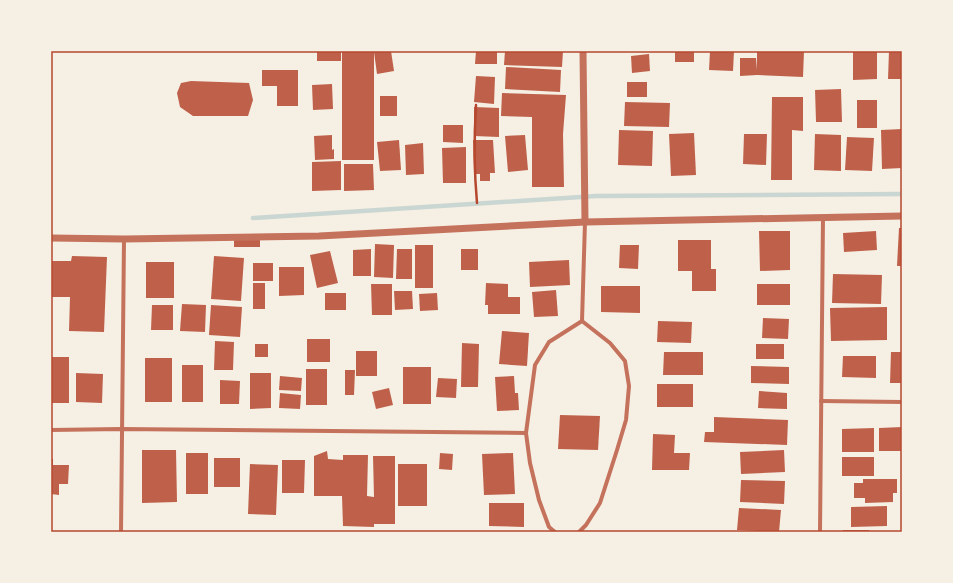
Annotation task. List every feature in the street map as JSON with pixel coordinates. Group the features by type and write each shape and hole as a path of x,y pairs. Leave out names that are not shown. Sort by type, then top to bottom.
{"street":[{"path":"582,321 585,222 583,51"},
{"path":"51,238 319,236 585,222 902,216"},
{"path":"820,532 823,217"},
{"path":"121,532 124,238"},
{"path":"555,532 549,527 539,500 530,463 526,433 535,365 549,342 582,321"},
{"path":"579,532 586,525 600,503 626,420 629,386 625,360 610,343 582,321"},
{"path":"821,401 902,402"},
{"path":"51,430 122,429 526,433"}],"path":[{"path":"476,105 474,178 477,203"}],"building":[{"path":"317,51 341,51 341,61 317,61"},
{"path":"342,51 374,51 374,160 342,160"},
{"path":"391,51 394,71 377,74 374,52"},
{"path":"476,51 497,51 497,64 475,64"},
{"path":"505,51 563,51 562,67 504,65"},
{"path":"675,51 694,51 694,62 675,62"},
{"path":"710,51 734,51 733,71 709,70"},
{"path":"757,51 804,51 803,77 757,75 740,76 740,58 756,58 757,70"},
{"path":"853,51 877,51 877,79 853,80"},
{"path":"889,51 902,51 902,79 888,79"},
{"path":"649,54 650,71 632,73 631,56"},
{"path":"506,67 561,70 560,92 505,89"},
{"path":"262,70 298,70 298,106 277,106 277,86 262,86"},
{"path":"476,76 495,77 494,104 474,102"},
{"path":"191,81 249,83 253,100 248,116 193,116 180,107 177,93 181,83"},
{"path":"627,82 647,82 647,97 627,97"},
{"path":"332,84 333,109 313,110 312,85"},
{"path":"841,89 842,122 816,122 815,90"},
{"path":"502,93 566,95 563,134 564,187 532,187 532,117 501,116"},
{"path":"380,96 397,96 397,116 380,116"},
{"path":"772,97 803,97 803,131 792,130 792,180 771,180"},
{"path":"857,100 877,100 877,128 857,128"},
{"path":"625,102 670,103 669,127 624,126"},
{"path":"474,107 499,108 499,137 474,136"},
{"path":"443,125 463,125 463,143 443,142"},
{"path":"902,129 902,168 882,169 881,130"},
{"path":"619,130 653,131 652,166 618,165"},
{"path":"694,133 696,175 671,176 669,134"},
{"path":"744,134 767,134 766,165 743,164"},
{"path":"815,134 841,135 841,171 814,170"},
{"path":"332,135 332,150 334,149 334,159 315,160 314,136"},
{"path":"525,135 528,170 508,172 505,136"},
{"path":"847,137 874,138 872,171 845,170"},
{"path":"399,140 401,170 380,171 377,142"},
{"path":"473,140 493,140 495,173 490,173 490,181 480,181 480,174 474,174"},
{"path":"423,143 424,174 406,175 405,145"},
{"path":"466,147 466,183 443,183 442,148"},
{"path":"341,161 341,190 312,191 312,162"},
{"path":"344,164 373,164 374,190 344,191"},
{"path":"899,228 902,228 902,266 897,266"},
{"path":"759,231 790,231 790,270 760,271"},
{"path":"876,231 877,250 844,252 843,233"},
{"path":"234,239 260,239 260,247 234,247"},
{"path":"678,240 711,240 711,269 716,269 716,291 692,291 692,271 678,271"},
{"path":"375,244 394,245 393,278 374,277"},
{"path":"415,245 433,245 433,288 415,288"},
{"path":"620,245 639,245 638,269 619,268"},
{"path":"371,249 371,276 353,276 353,250"},
{"path":"397,249 412,249 412,279 396,279"},
{"path":"461,249 478,249 478,270 461,270"},
{"path":"330,251 338,283 317,288 310,255"},
{"path":"72,256 107,257 104,332 69,331 70,297 51,297 51,261 71,261"},
{"path":"214,256 244,258 241,301 211,299"},
{"path":"569,260 570,285 530,287 529,262"},
{"path":"146,262 174,262 174,298 146,298"},
{"path":"253,263 273,263 273,281 253,281"},
{"path":"279,267 304,267 304,295 279,296"},
{"path":"833,274 882,275 881,304 832,303"},
{"path":"253,283 265,283 265,309 253,309"},
{"path":"486,283 508,284 508,297 520,297 520,314 488,314 488,305 485,305"},
{"path":"371,284 392,284 392,315 372,315"},
{"path":"757,284 790,284 790,305 757,305"},
{"path":"601,286 640,286 640,313 601,312"},
{"path":"556,290 558,316 534,317 532,292"},
{"path":"394,291 412,291 413,309 395,310"},
{"path":"325,293 346,293 346,310 325,310"},
{"path":"437,293 438,310 420,311 419,294"},
{"path":"182,304 206,305 205,332 180,331"},
{"path":"152,305 173,305 173,330 151,330"},
{"path":"211,305 242,307 240,337 209,335"},
{"path":"887,307 887,340 831,341 830,308"},
{"path":"763,318 789,319 788,339 762,338"},
{"path":"658,321 692,322 691,343 657,342"},
{"path":"502,331 529,333 527,366 499,364"},
{"path":"307,339 330,339 330,362 307,362"},
{"path":"215,341 234,342 233,370 214,370"},
{"path":"462,343 479,344 478,387 461,387"},
{"path":"255,344 268,344 268,357 255,357"},
{"path":"756,344 784,344 784,359 756,359"},
{"path":"356,351 377,351 377,376 356,376"},
{"path":"664,352 703,352 703,375 663,375"},
{"path":"891,352 902,352 902,383 890,383"},
{"path":"843,356 876,356 876,378 842,377"},
{"path":"51,357 69,357 69,403 51,403"},
{"path":"145,358 172,358 172,402 145,402"},
{"path":"182,365 203,365 203,402 182,402"},
{"path":"751,366 789,367 789,384 751,383"},
{"path":"403,367 431,367 431,404 403,404"},
{"path":"306,369 327,369 327,405 306,405"},
{"path":"345,370 355,370 354,395 345,395"},
{"path":"76,373 103,374 102,403 76,402"},
{"path":"250,373 271,373 271,408 250,409"},
{"path":"280,376 302,378 301,391 279,390"},
{"path":"514,376 515,393 518,393 519,410 497,411 495,377"},
{"path":"438,378 457,379 456,398 436,397"},
{"path":"220,380 240,381 239,404 220,404"},
{"path":"657,384 693,384 693,407 657,407"},
{"path":"389,388 393,405 376,409 372,392"},
{"path":"759,391 787,393 787,409 758,408"},
{"path":"280,393 301,395 300,409 279,408"},
{"path":"560,415 600,416 598,450 558,449"},
{"path":"714,417 788,420 787,445 704,442 705,432 714,432"},
{"path":"902,427 902,451 879,451 879,428"},
{"path":"874,428 874,452 842,452 842,429"},
{"path":"653,434 675,435 674,453 690,453 689,470 652,470"},
{"path":"142,450 176,450 177,502 142,503"},
{"path":"784,450 785,472 741,474 740,452"},
{"path":"327,451 328,459 343,460 343,455 368,455 367,496 374,497 373,456 395,456 395,524 374,524 374,527 343,526 342,496 314,496 314,456"},
{"path":"186,453 208,453 208,494 186,494"},
{"path":"440,453 453,454 452,470 439,469"},
{"path":"513,453 515,494 484,495 482,454"},
{"path":"842,457 874,457 874,476 842,476"},
{"path":"214,458 240,458 240,487 214,487"},
{"path":"51,459 53,459 53,465 69,465 68,484 59,484 59,495 51,494"},
{"path":"282,460 305,460 304,493 282,493"},
{"path":"250,464 278,465 276,515 248,514"},
{"path":"398,464 427,464 427,506 398,506"},
{"path":"863,479 897,479 897,493 893,493 893,502 865,503 865,498 854,498 854,483 863,483"},
{"path":"741,480 785,481 784,504 740,502"},
{"path":"489,503 524,503 524,527 489,526"},
{"path":"887,506 887,526 851,527 851,507"},
{"path":"739,508 781,510 779,532 737,530"},
{"path":"843,530 869,530 869,532 843,532"}],"waterway":[{"path":"253,218 596,196 902,194"}]}
